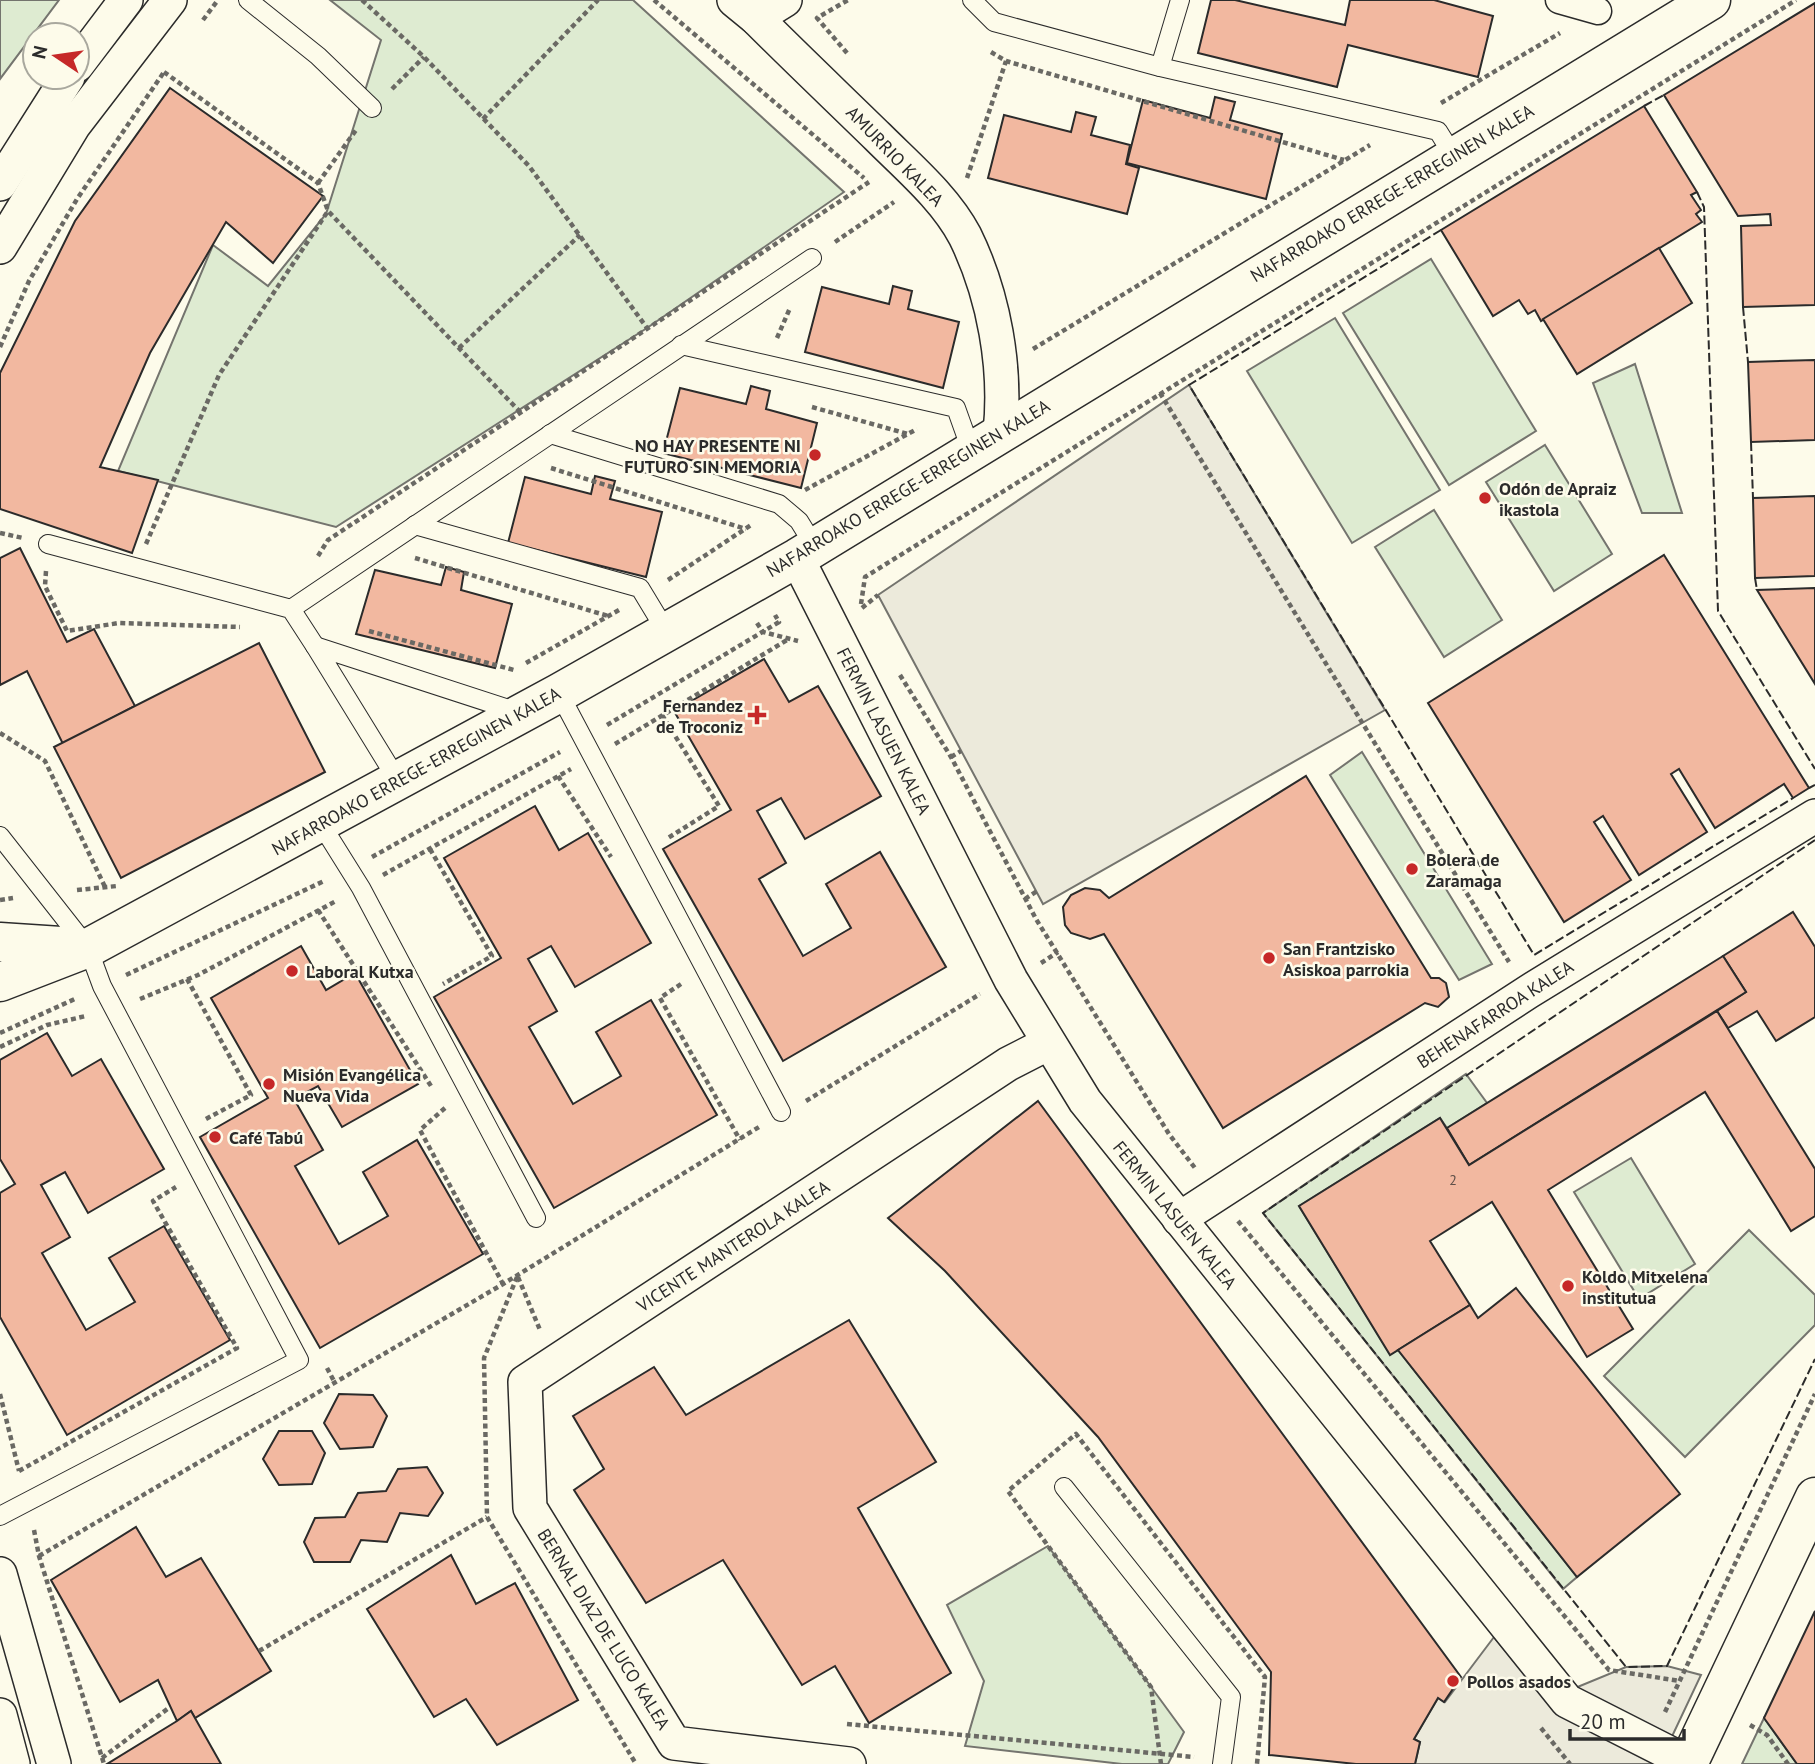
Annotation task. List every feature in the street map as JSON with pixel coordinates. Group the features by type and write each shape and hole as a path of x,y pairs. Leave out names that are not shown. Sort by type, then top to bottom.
{"street":[{"path":"91,46 126,0"},
{"path":"0,247 74,125 170,0"},
{"path":"745,9 785,0"},
{"path":"1559,0 1598,11"},
{"name":"NAFARROAKO ERREGE-ERREGINEN KALEA","path":"0,982 88,948 321,824 559,693 806,552 1711,0"},
{"name":"AMURRIO KALEA","path":"745,9 935,195 964,235 986,297 1001,368 1004,399 985,442"},
{"path":"0,184 59,91"},
{"name":"FERMIN LASUEN KALEA","path":"806,552 1011,980 1047,1044 1085,1101 1567,1701 1688,1763"},
{"name":"BEHENAFARROA KALEA","path":"1179,1219 1528,992 1815,816"},
{"path":"0,943 88,948"},
{"name":"VICENTE MANTEROLA KALEA","path":"530,1508 525,1382 1008,1064 1047,1044"},
{"path":"1688,1763 1815,1497"},
{"name":"BERNAL DIAZ DE LUCO KALEA","path":"530,1508 674,1743 849,1764"},
{"path":"0,1574 54,1764"},
{"path":"0,1715 13,1764"}],"lane":[{"path":"248,0 318,56 372,108"},
{"path":"972,0 994,22 1160,66 1438,131 1453,155"},
{"path":"1160,66 1180,0"},
{"path":"292,609 811,258"},
{"path":"681,345 956,408 985,442"},
{"path":"550,434 779,504 799,521 806,552"},
{"path":"415,525 640,588 666,632"},
{"path":"48,544 292,609 398,781"},
{"path":"314,646 521,713"},
{"path":"559,693 781,1112"},
{"path":"321,824 361,888 536,1218"},
{"path":"0,836 88,948 102,986 299,1360 0,1516"},
{"path":"1064,1486 1231,1696 1222,1762"}],"path":[{"path":"195,31 218,0"},
{"path":"362,0 529,166 647,328"},
{"path":"483,119 598,0"},
{"path":"654,0 878,189"},
{"path":"878,595 860,610 864,577 1796,0"},
{"path":"1001,368 1405,123 1598,11"},
{"path":"983,47 1006,61 1345,160"},
{"path":"965,185 1006,61"},
{"path":"0,347 29,281 77,199 172,62"},
{"path":"164,72 318,183 328,211 522,414"},
{"path":"328,540 869,182"},
{"path":"773,349 811,258 895,201 886,195"},
{"path":"145,547 219,375 328,211"},
{"path":"459,348 580,235"},
{"path":"1160,393 1528,992"},
{"path":"806,405 908,434"},
{"path":"468,696 645,595 747,529 779,504 956,408"},
{"path":"545,466 747,529"},
{"path":"48,544 45,586 67,631 119,623 245,627"},
{"path":"408,556 608,616"},
{"path":"358,628 514,670"},
{"path":"0,1047 47,1025 115,1010 187,979 430,849 592,757 788,639"},
{"path":"657,845 719,806 662,715"},
{"path":"0,733 45,761 105,887"},
{"path":"951,757 961,751"},
{"path":"558,776 617,866"},
{"path":"430,849 492,956 440,986"},
{"path":"0,900 123,886"},
{"path":"1025,899 1037,891"},
{"path":"318,910 446,1110 420,1130 503,1284"},
{"path":"691,978 660,998 740,1140"},
{"path":"187,979 251,1095 203,1121"},
{"path":"0,1033 102,986"},
{"path":"797,1090 804,1101 982,993"},
{"path":"39,1556 503,1284 740,1140 781,1112"},
{"path":"19,1471 237,1348 153,1201 184,1182"},
{"path":"561,1233 568,1245"},
{"path":"321,1359 335,1383"},
{"path":"0,1394 29,1501 39,1556 104,1764"},
{"path":"1680,1681 1815,1394"},
{"path":"0,1426 9,1423"},
{"path":"259,1651 487,1517"},
{"path":"102,1758 170,1707"},
{"path":"834,1723 1222,1762"},
{"path":"1750,1725 1767,1735 1788,1764"}],"green space":[{"path":"0,0 59,0 43,21 21,21 21,51 0,79"},
{"path":"330,0 633,0 844,192 647,328 336,527 118,471 213,245 268,286 326,214 381,40"},
{"path":"1431,259 1536,431 1449,485 1343,313"},
{"path":"1335,318 1440,490 1352,543 1247,371"},
{"path":"1635,364 1682,513 1642,513 1593,383"},
{"path":"1545,445 1612,554 1554,591 1486,482"},
{"path":"1434,510 1502,620 1444,657 1375,547"},
{"name":"Bolera de Zaramaga","path":"1362,752 1492,964 1459,980 1330,775"},
{"path":"1466,1074 1487,1103 1447,1128 1440,1118 1299,1206 1390,1354 1398,1350 1577,1577 1563,1589 1263,1213"},
{"path":"1631,1158 1695,1264 1639,1299 1574,1192"},
{"path":"1749,1230 1815,1295 1815,1325 1685,1457 1604,1376"},
{"path":"1048,1546 1184,1732 1168,1764 1122,1764 965,1746 984,1681 947,1605"},
{"path":"1764,1718 1797,1764 1742,1764"}],"shaded area":[{"path":"1189,385 1385,710 1043,904 878,595"},
{"path":"1494,1637 1546,1700 1626,1667 1667,1666 1701,1675 1659,1764 1415,1764 1420,1742 1414,1739 1438,1698 1445,1702"}],"building":[{"path":"1211,0 1235,0 1345,25 1350,0 1434,0 1493,16 1478,77 1348,45 1337,87 1198,53"},
{"path":"1815,3 1815,305 1743,307 1741,226 1771,225 1770,214 1738,216 1664,95"},
{"path":"170,88 323,196 273,263 226,222 150,353 100,467 158,480 132,553 0,509 0,373 75,221"},
{"path":"1215,97 1235,102 1230,120 1282,134 1266,199 1127,163 1143,100 1210,118"},
{"path":"1644,106 1697,192 1691,195 1701,210 1696,214 1702,222 1541,321 1535,310 1528,314 1519,300 1493,316 1441,230"},
{"path":"1076,112 1096,117 1091,135 1130,145 1126,164 1139,168 1127,214 988,178 1004,115 1071,132"},
{"path":"1659,248 1692,303 1577,374 1543,319"},
{"path":"893,286 912,291 908,309 959,322 943,388 805,352 822,287 889,304"},
{"path":"1815,360 1815,440 1751,442 1748,362"},
{"path":"751,386 770,391 766,409 817,423 801,488 663,453 680,388 746,404"},
{"path":"595,476 615,481 610,499 662,512 646,577 508,543 525,477 591,494"},
{"path":"1815,496 1815,576 1755,578 1753,498"},
{"path":"20,548 67,642 94,629 135,706 63,744 27,671 0,685 0,558"},
{"path":"1664,555 1809,788 1793,798 1784,784 1715,828 1679,769 1671,774 1707,832 1639,875 1603,816 1594,822 1631,880 1564,922 1428,703"},
{"path":"446,567 464,572 461,590 512,604 495,668 356,634 375,570 441,585"},
{"path":"1815,588 1815,684 1757,590"},
{"path":"259,643 325,772 121,878 54,747"},
{"path":"764,659 789,702 818,686 881,796 805,839 781,798 757,811 786,863 759,879 803,956 851,928 826,884 880,852 946,967 783,1061 663,849 731,810 674,711"},
{"name":"San Frantzisko Asiskoa parrokia","path":"1306,776 1431,978 1439,978 1446,983 1449,997 1438,1007 1425,1003 1223,1128 1104,934 1090,939 1071,933 1065,925 1063,907 1071,895 1085,888 1100,890 1109,898"},
{"path":"535,806 559,850 588,833 651,943 575,987 551,946 528,959 557,1011 529,1027 573,1104 621,1076 596,1032 651,1000 717,1115 554,1208 434,997 501,958 444,858"},
{"path":"1793,912 1815,947 1815,1017 1776,1041 1757,1011 1728,1028 1717,1011 1746,992 1723,956"},
{"path":"301,946 326,990 355,973 418,1084 342,1127 318,1086 294,1099 323,1150 295,1166 339,1244 388,1216 363,1172 417,1140 483,1254 320,1348 200,1137 268,1098 211,998"},
{"path":"1723,956 1746,992 1469,1165 1447,1128"},
{"path":"1717,1011 1815,1169 1815,1216 1791,1231 1705,1092 1548,1190 1633,1329 1587,1357 1492,1202 1430,1241 1470,1305 1390,1355 1299,1206 1440,1118 1469,1165"},
{"path":"47,1033 72,1076 101,1059 164,1169 88,1213 65,1172 41,1185 70,1237 42,1253 86,1330 135,1302 109,1258 164,1226 230,1340 67,1435 0,1317 0,1193 15,1184 0,1159 0,1060"},
{"path":"1038,1101 1461,1677 1444,1702 1438,1698 1414,1739 1420,1742 1415,1764 1356,1764 1269,1755 1271,1672 1098,1437 945,1271 888,1218"},
{"path":"1516,1288 1680,1494 1577,1577 1398,1350 1470,1305 1478,1318"},
{"path":"849,1320 936,1462 858,1508 951,1673 869,1723 835,1666 802,1685 723,1560 646,1603 574,1490 604,1469 573,1416 654,1367 686,1415"},
{"path":"339,1394 373,1395 387,1416 373,1447 340,1449 324,1423"},
{"path":"279,1431 312,1431 325,1453 312,1484 279,1485 263,1459"},
{"path":"427,1467 443,1493 428,1516 400,1513 387,1542 361,1540 350,1562 314,1562 304,1542 315,1518 345,1517 358,1493 386,1491 398,1469"},
{"path":"136,1527 166,1577 201,1558 271,1671 195,1718 191,1711 177,1721 158,1680 120,1702 51,1580"},
{"path":"451,1555 476,1604 515,1583 578,1700 497,1745 466,1699 434,1717 367,1609"},
{"path":"1815,1611 1815,1764 1797,1764 1764,1718"},
{"path":"191,1711 221,1764 107,1764 177,1721"}],"fence":[{"path":"1644,106 1664,95"},
{"path":"1697,192 1704,207 1718,611 1815,769"},
{"path":"1441,230 1189,385 1534,955 1793,798"},
{"path":"1743,307 1748,362"},
{"path":"1751,442 1753,498"},
{"path":"1755,578 1757,590"},
{"path":"1809,788 1815,785"},
{"path":"1815,840 1263,1213 1626,1667 1667,1666 1815,1359"}],"place":[{"name":"NO HAY PRESENTE NI FUTURO SIN MEMORIA","path":"815,455"},
{"name":"Odón de Apraiz ikastola","path":"1485,498"},
{"name":"Fernandez de Troconiz","path":"757,715"},
{"name":"Bolera de Zaramaga","path":"1412,869"},
{"name":"San Frantzisko Asiskoa parrokia","path":"1269,958"},
{"name":"Laboral Kutxa","path":"292,971"},
{"name":"Misión Evangélica Nueva Vida","path":"269,1084"},
{"name":"Café Tabú","path":"215,1137"},
{"name":"Koldo Mitxelena institutua","path":"1568,1286"},
{"name":"Pollos asados","path":"1453,1681"}]}
